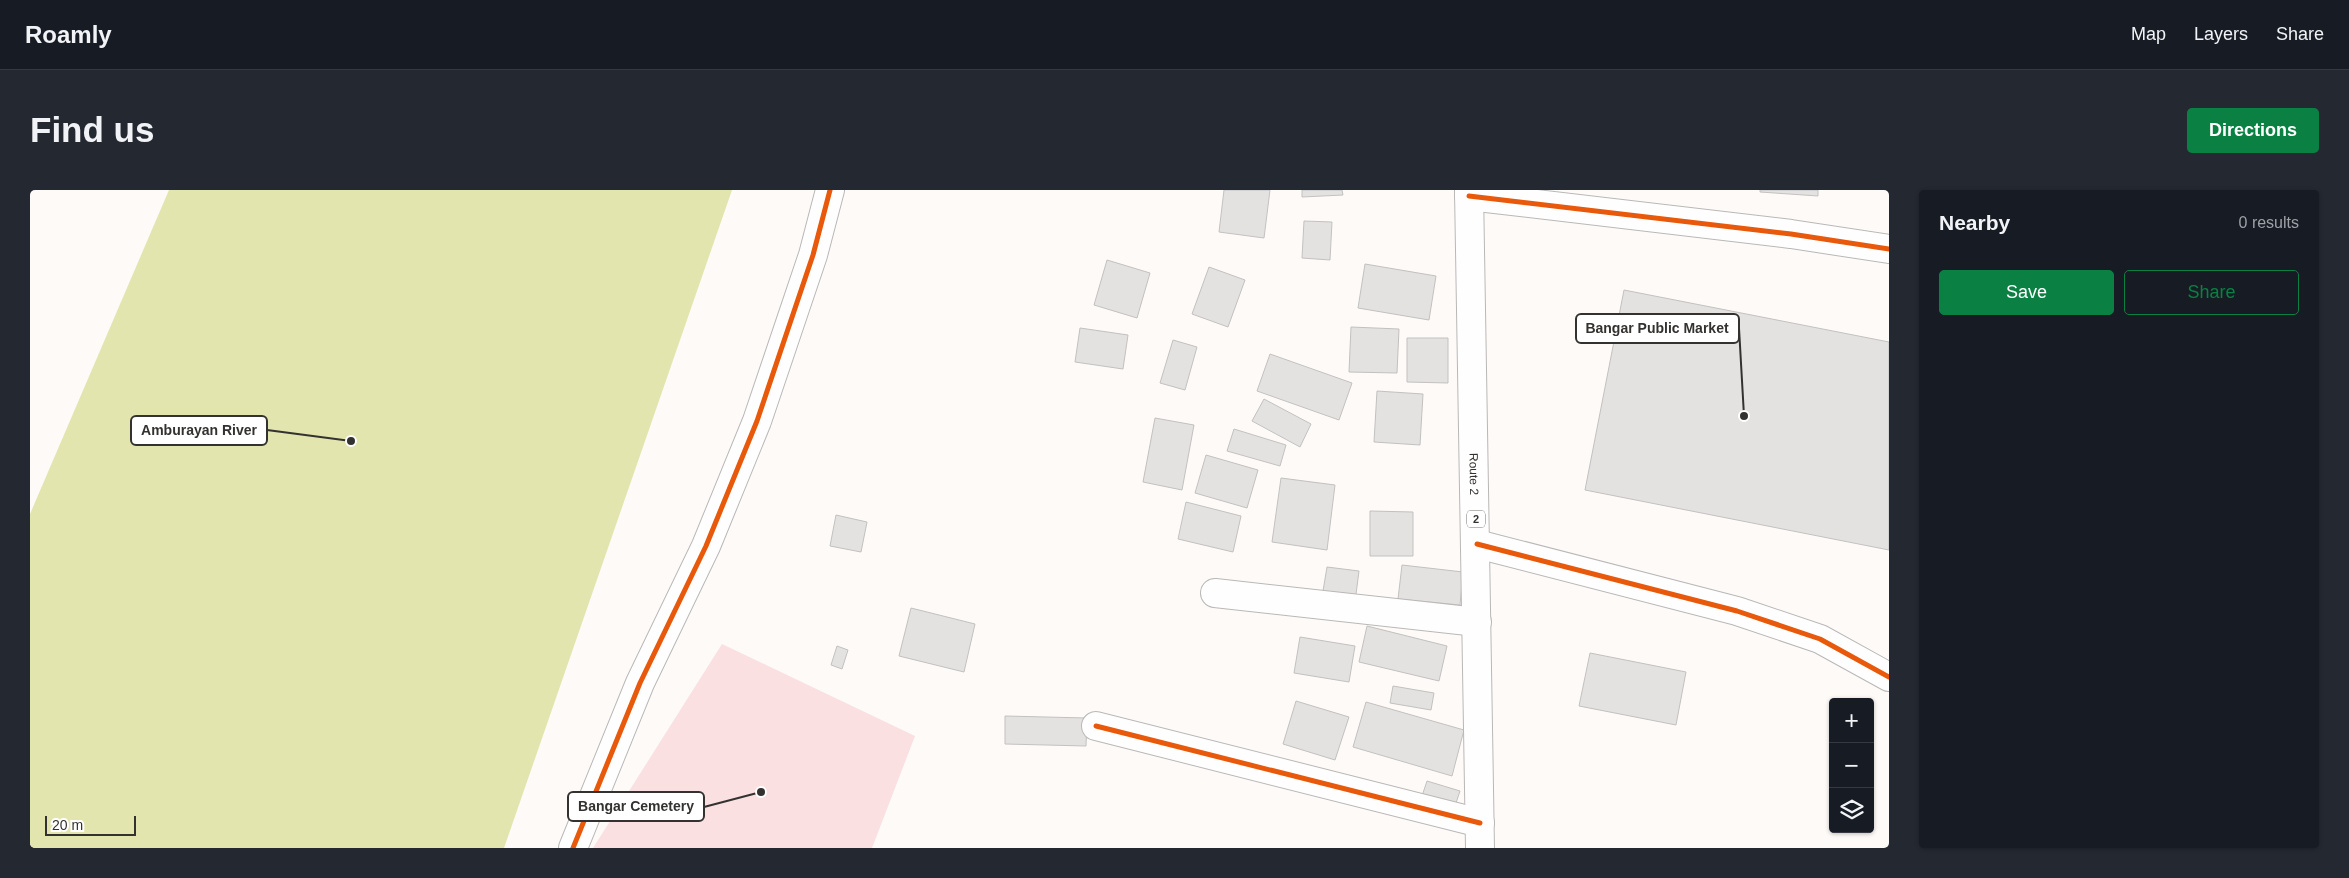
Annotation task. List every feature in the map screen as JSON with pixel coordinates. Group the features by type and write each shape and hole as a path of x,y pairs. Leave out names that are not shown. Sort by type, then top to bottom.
{"main road":[{"path":"573,848 640,683 706,546 757,421 813,255 830,190"},
{"path":"1469,193 1782,232 1889,249"},
{"name":"Route 2","path":"1469,193 1480,836"},
{"path":"1476,544 1737,611 1820,639 1889,677"},
{"path":"1215,593 1476,622"},
{"path":"1096,726 1480,836"}],"shaded area":[{"path":"169,190 732,190 504,848 30,848 30,514"},
{"path":"722,644 915,736 872,848 593,848"}],"building":[{"path":"1224,190 1270,190 1264,238 1219,232"},
{"path":"1302,190 1342,190 1343,195 1302,197"},
{"path":"1760,190 1818,190 1818,196 1760,192"},
{"path":"1304,221 1332,222 1330,260 1302,258"},
{"path":"1107,260 1150,273 1137,318 1094,305"},
{"path":"1365,264 1436,276 1429,320 1358,308"},
{"path":"1209,267 1245,280 1228,327 1192,314"},
{"path":"1624,290 1889,342 1889,550 1585,490"},
{"path":"1351,327 1399,329 1397,373 1349,372"},
{"path":"1080,328 1128,335 1123,369 1075,362"},
{"path":"1407,338 1448,338 1448,383 1407,382"},
{"path":"1173,340 1197,347 1185,390 1160,383"},
{"path":"1270,354 1352,383 1339,420 1257,391"},
{"path":"1377,391 1423,394 1420,445 1374,442"},
{"path":"1264,399 1311,424 1300,447 1252,421"},
{"path":"1155,418 1194,425 1182,490 1143,482"},
{"path":"1234,429 1286,445 1280,466 1227,451"},
{"path":"1206,455 1258,470 1247,508 1195,493"},
{"path":"1281,478 1335,485 1327,550 1272,542"},
{"path":"1186,502 1241,516 1233,552 1178,539"},
{"path":"1370,511 1413,512 1413,556 1370,556"},
{"path":"836,515 867,522 861,552 830,546"},
{"path":"1402,565 1463,572 1460,605 1398,599"},
{"path":"1327,567 1359,571 1355,602 1322,597"},
{"path":"911,608 975,624 964,672 899,656"},
{"path":"1367,626 1447,646 1439,681 1359,662"},
{"path":"1300,637 1355,646 1349,682 1294,673"},
{"path":"837,646 848,650 842,669 831,665"},
{"path":"1590,653 1686,672 1676,725 1579,706"},
{"path":"1393,686 1434,693 1431,710 1390,703"},
{"path":"1296,701 1349,717 1335,760 1283,744"},
{"path":"1366,702 1464,730 1452,776 1353,747"},
{"path":"1005,716 1087,718 1086,746 1005,744"},
{"path":"1427,781 1460,791 1452,815 1419,805"}],"cycle path":[{"path":"573,848 640,683 706,546 757,421 813,255 830,190"},
{"path":"1469,196 1791,234 1889,249"},
{"path":"1477,544 1737,611 1820,639 1889,677"},
{"path":"1096,726 1480,823"}],"place":[{"name":"Bangar Public Market","path":"1744,416"},
{"name":"Amburayan River","path":"351,441"},
{"name":"Bangar Cemetery","path":"761,792"}]}
